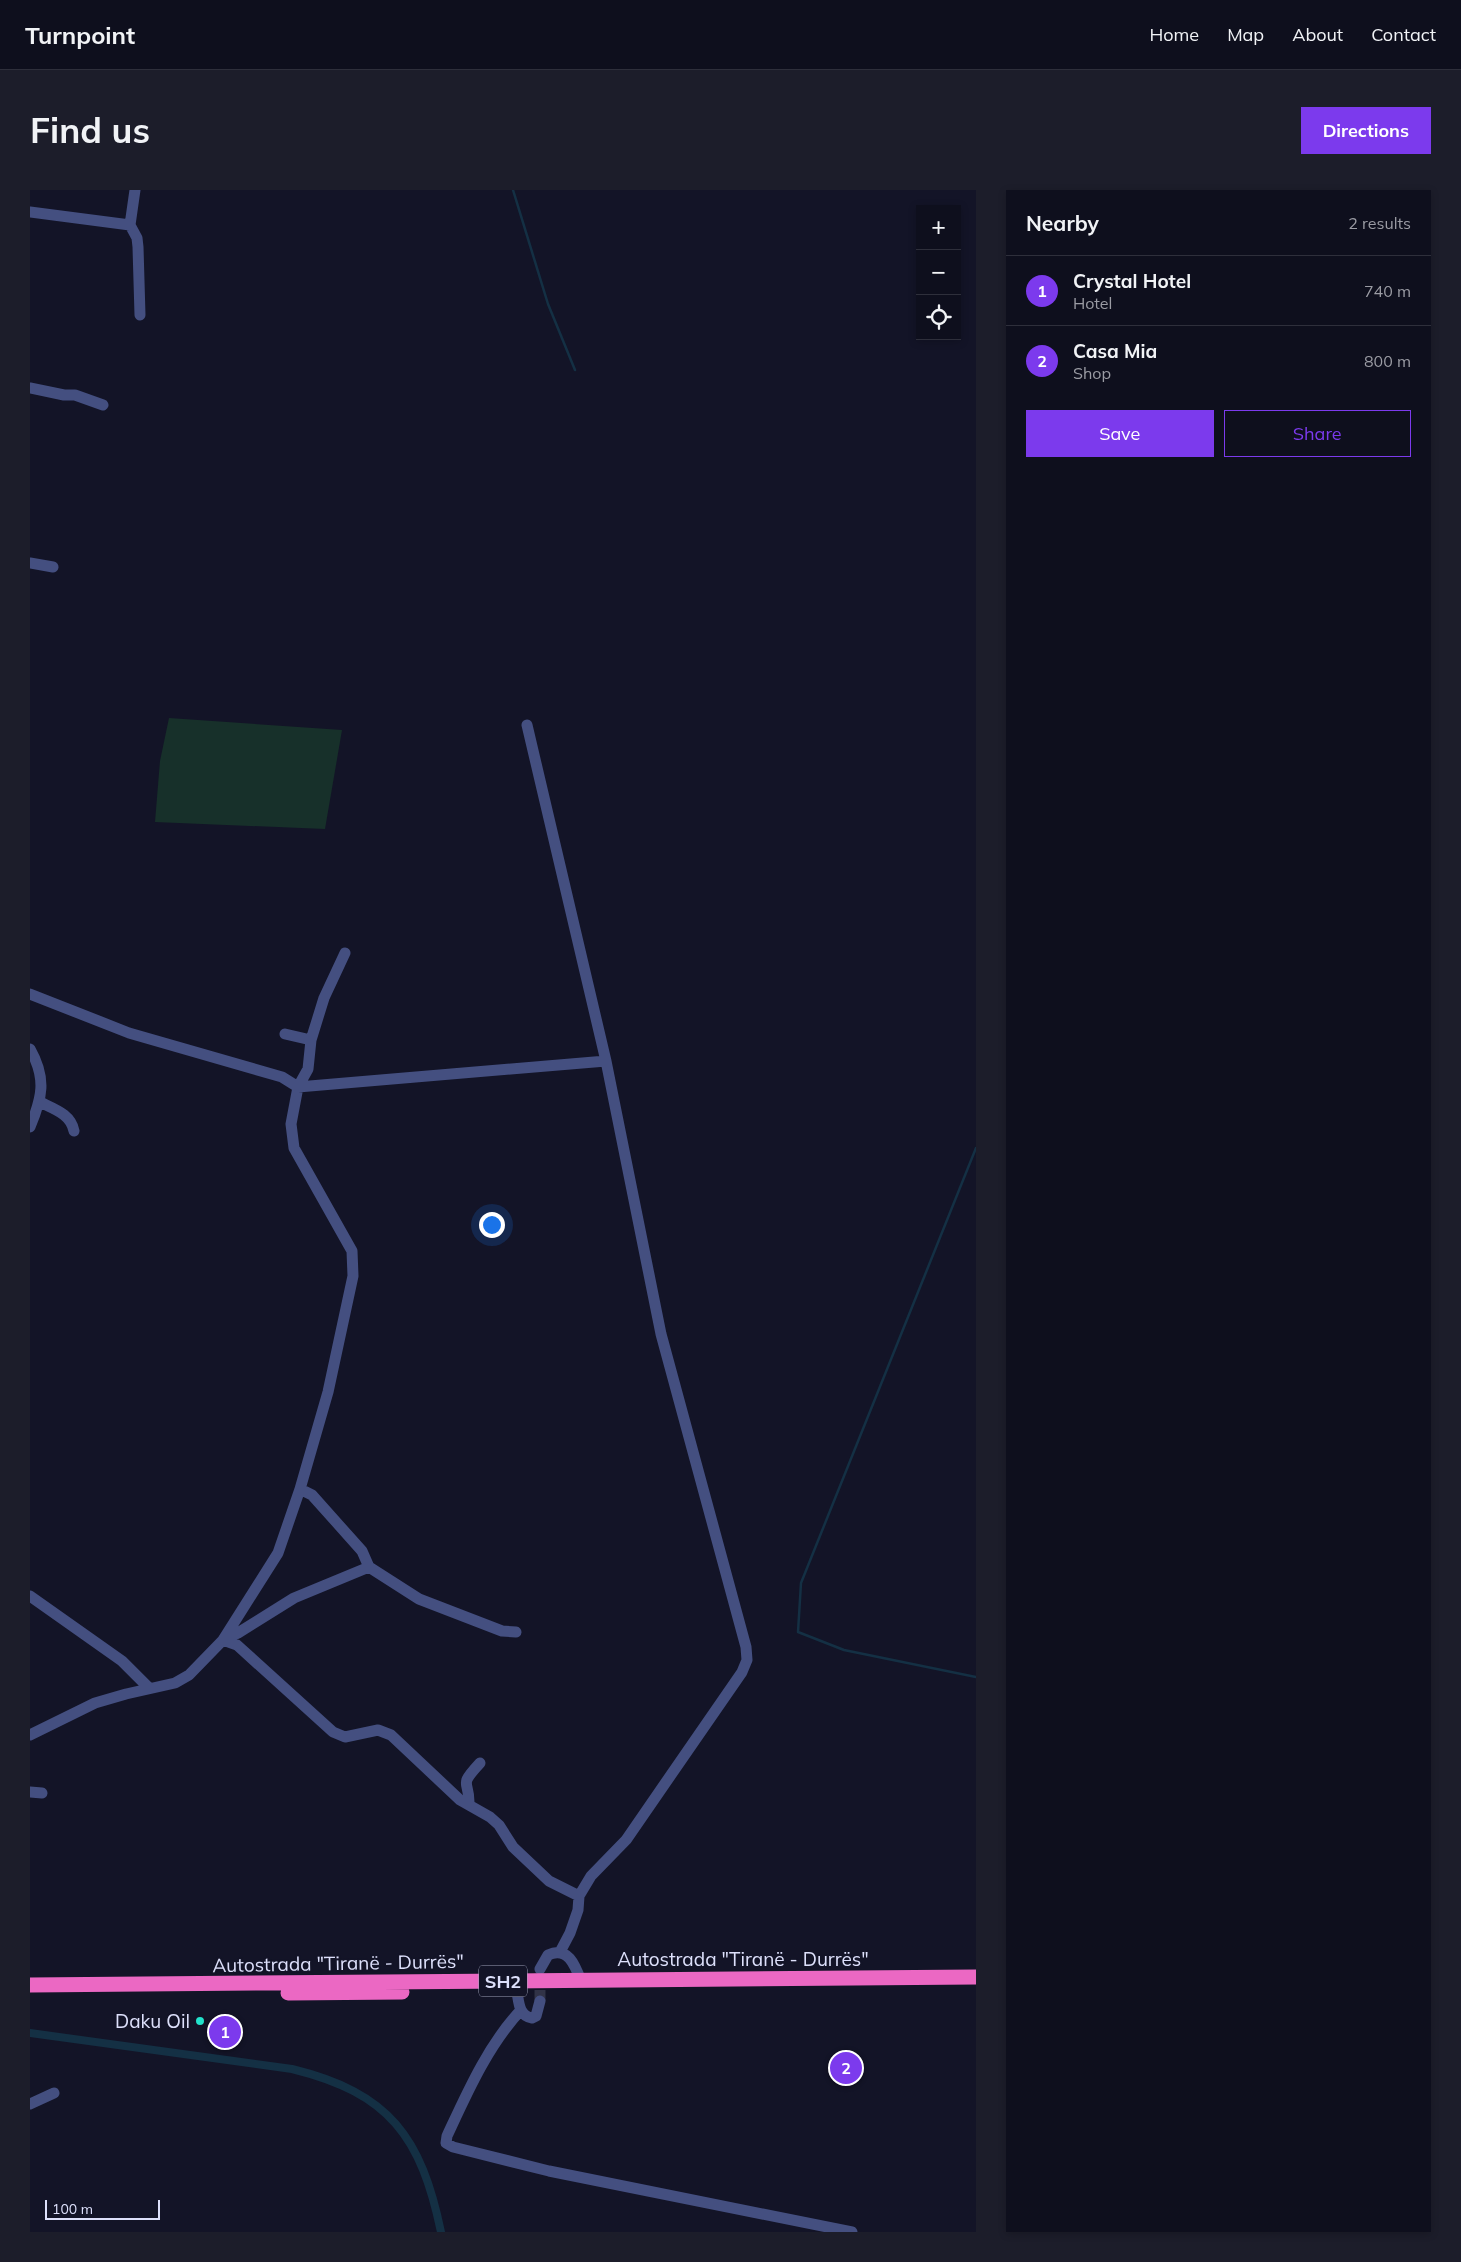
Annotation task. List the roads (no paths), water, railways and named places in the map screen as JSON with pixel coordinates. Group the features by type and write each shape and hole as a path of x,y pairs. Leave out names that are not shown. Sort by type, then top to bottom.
{"highway":[{"name":"Autostrada \"Tiranë - Durrës\"","path":"30,1985 976,1977"},
{"name":"Autostrada \"Tiranë - Durrës\"","path":"30,1995 976,1987"}],"street":[{"path":"135,190 130,225 137,238 140,315"},
{"path":"30,212 130,225"},
{"path":"30,388 64,395 75,395 103,405"},
{"path":"30,563 54,567"},
{"path":"527,725 606,1061 661,1334 746,1647 747,1660 742,1672 626,1840 591,1876 579,1896 578,1910 570,1934 560,1952"},
{"path":"30,1735 95,1703 175,1683 189,1675 223,1640 278,1553 300,1489 328,1392 353,1276 354,1262 352,1251 294,1148 291,1124 298,1087 308,1069 311,1040 324,998 345,953"},
{"path":"30,994 102,1024 282,1077 298,1087 606,1061"},
{"path":"285,1034 311,1040"},
{"path":"30,1049 40,1071 42,1088 40,1102 30,1127"},
{"path":"40,1102 62,1112 72,1124 74,1131"},
{"path":"300,1489 312,1495 362,1551 369,1567 419,1599 460,1617 502,1631 516,1632"},
{"path":"223,1640 238,1633 294,1598 369,1567"},
{"path":"30,1596 122,1661 150,1688"},
{"path":"223,1640 237,1645 333,1732 345,1737 378,1730 391,1735 460,1800 490,1817 499,1825 513,1847 549,1881 579,1896"},
{"path":"469,1805 465,1783 466,1778 480,1763"},
{"path":"540,1969 548,1955 560,1952 568,1956 574,1963 581,1981"},
{"path":"517,1992 524,2015 532,2018 539,2011 540,2001"},
{"path":"521,2010 496,2042 469,2090 447,2136 446,2143 453,2147 549,2171 852,2232"},
{"path":"30,2104 54,2093"}],"waterway":[{"path":"513,190 548,304 575,370"},
{"path":"976,1148 801,1583 798,1632 844,1650 976,1677"},
{"path":"30,2033 292,2069 326,2079 354,2091 377,2106 396,2124 411,2145 423,2170 433,2199 441,2232"}],"tunnel":[{"path":"540,1973 540,2001"}],"place":[{"name":"Daku Oil","path":"200,2021"},
{"name":"Crystal Hotel","path":"225,2032"},
{"name":"Casa Mia","path":"846,2068"}]}
